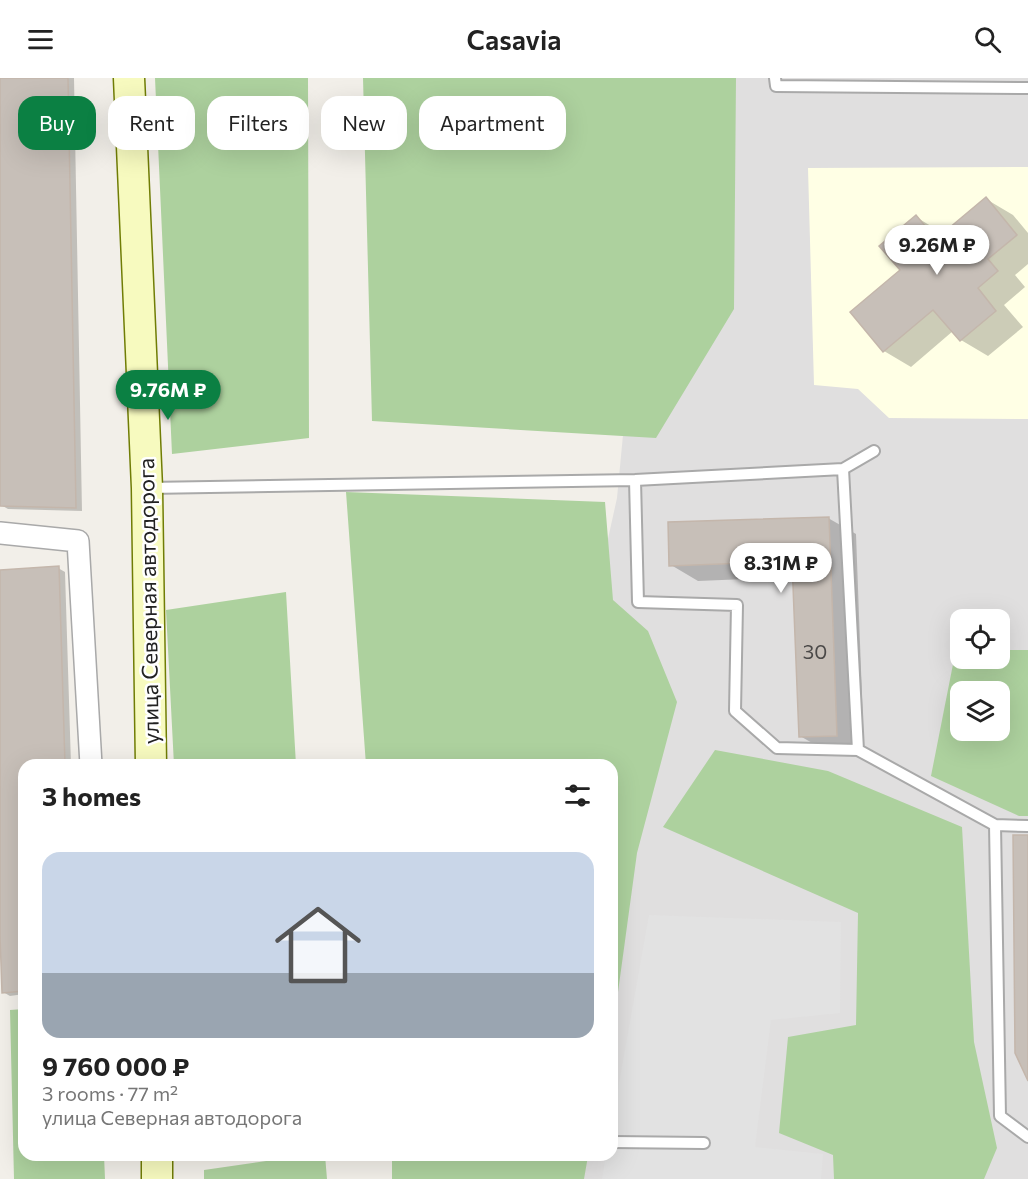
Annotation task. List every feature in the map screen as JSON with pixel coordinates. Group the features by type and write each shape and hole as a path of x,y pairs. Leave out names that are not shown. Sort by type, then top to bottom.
{"main road":[{"name":"улица Северная автодорога","path":"129,78 147,488 151,759"},
{"path":"157,1161 157,1179"}],"street":[{"path":"0,533 78,541 91,759"}],"lane":[{"path":"775,78 776,86 1028,88"},
{"path":"147,488 635,480 843,469 874,451"},
{"path":"843,469 858,750"},
{"path":"635,480 638,602 738,605 735,711 777,748 858,750 995,825 1028,826"},
{"path":"995,825 1000,1116 1028,1137"},
{"path":"618,1142 704,1143"}],"shaded area":[{"path":"657,78 1028,78 1028,1179 467,1179 471,1161 618,1161 618,759 559,759 617,498"},
{"path":"1028,167 1028,419 889,418 858,389 814,385 808,168"},
{"path":"649,915 841,922 840,1013 771,1020 755,1147 823,1154 821,1179 602,1179 605,1161 618,1161 618,1089"}],"green space":[{"path":"155,78 308,78 308,96 207,96 207,150 308,150 309,438 172,454 158,150 195,150 195,96 156,96"},
{"path":"363,78 736,78 734,309 656,438 372,421 365,150 407,150 407,96 363,96"},
{"path":"346,492 605,502 613,600 648,631 677,702 637,853 618,992 618,759 366,759"},
{"path":"286,592 296,759 174,759 166,610"},
{"path":"1010,650 1028,650 1028,816 1019,816 931,776 952,669 1010,669"},
{"path":"715,750 828,771 962,827 974,1042 997,1148 984,1179 834,1179 833,1155 779,1133 788,1037 856,1025 858,913 663,827"},
{"path":"18,1009 18,1161 104,1161 105,1179 14,1179 10,1010"},
{"path":"266,1161 326,1161 327,1179 204,1179 204,1170"},
{"path":"392,1161 587,1161 584,1179 392,1179"}],"building":[{"path":"0,78 68,78 68,96 18,96 18,150 69,150 76,508 0,506"},
{"path":"986,197 1017,235 988,259 998,271 978,288 996,311 960,341 933,310 883,352 850,312 900,270 879,246 916,215 936,239"},
{"path":"829,517 837,736 799,737 792,561 669,566 668,522"},
{"path":"59,566 65,759 18,759 18,992 2,993 0,935 0,570"},
{"path":"1013,835 1028,835 1028,1081 1015,1053"}]}
